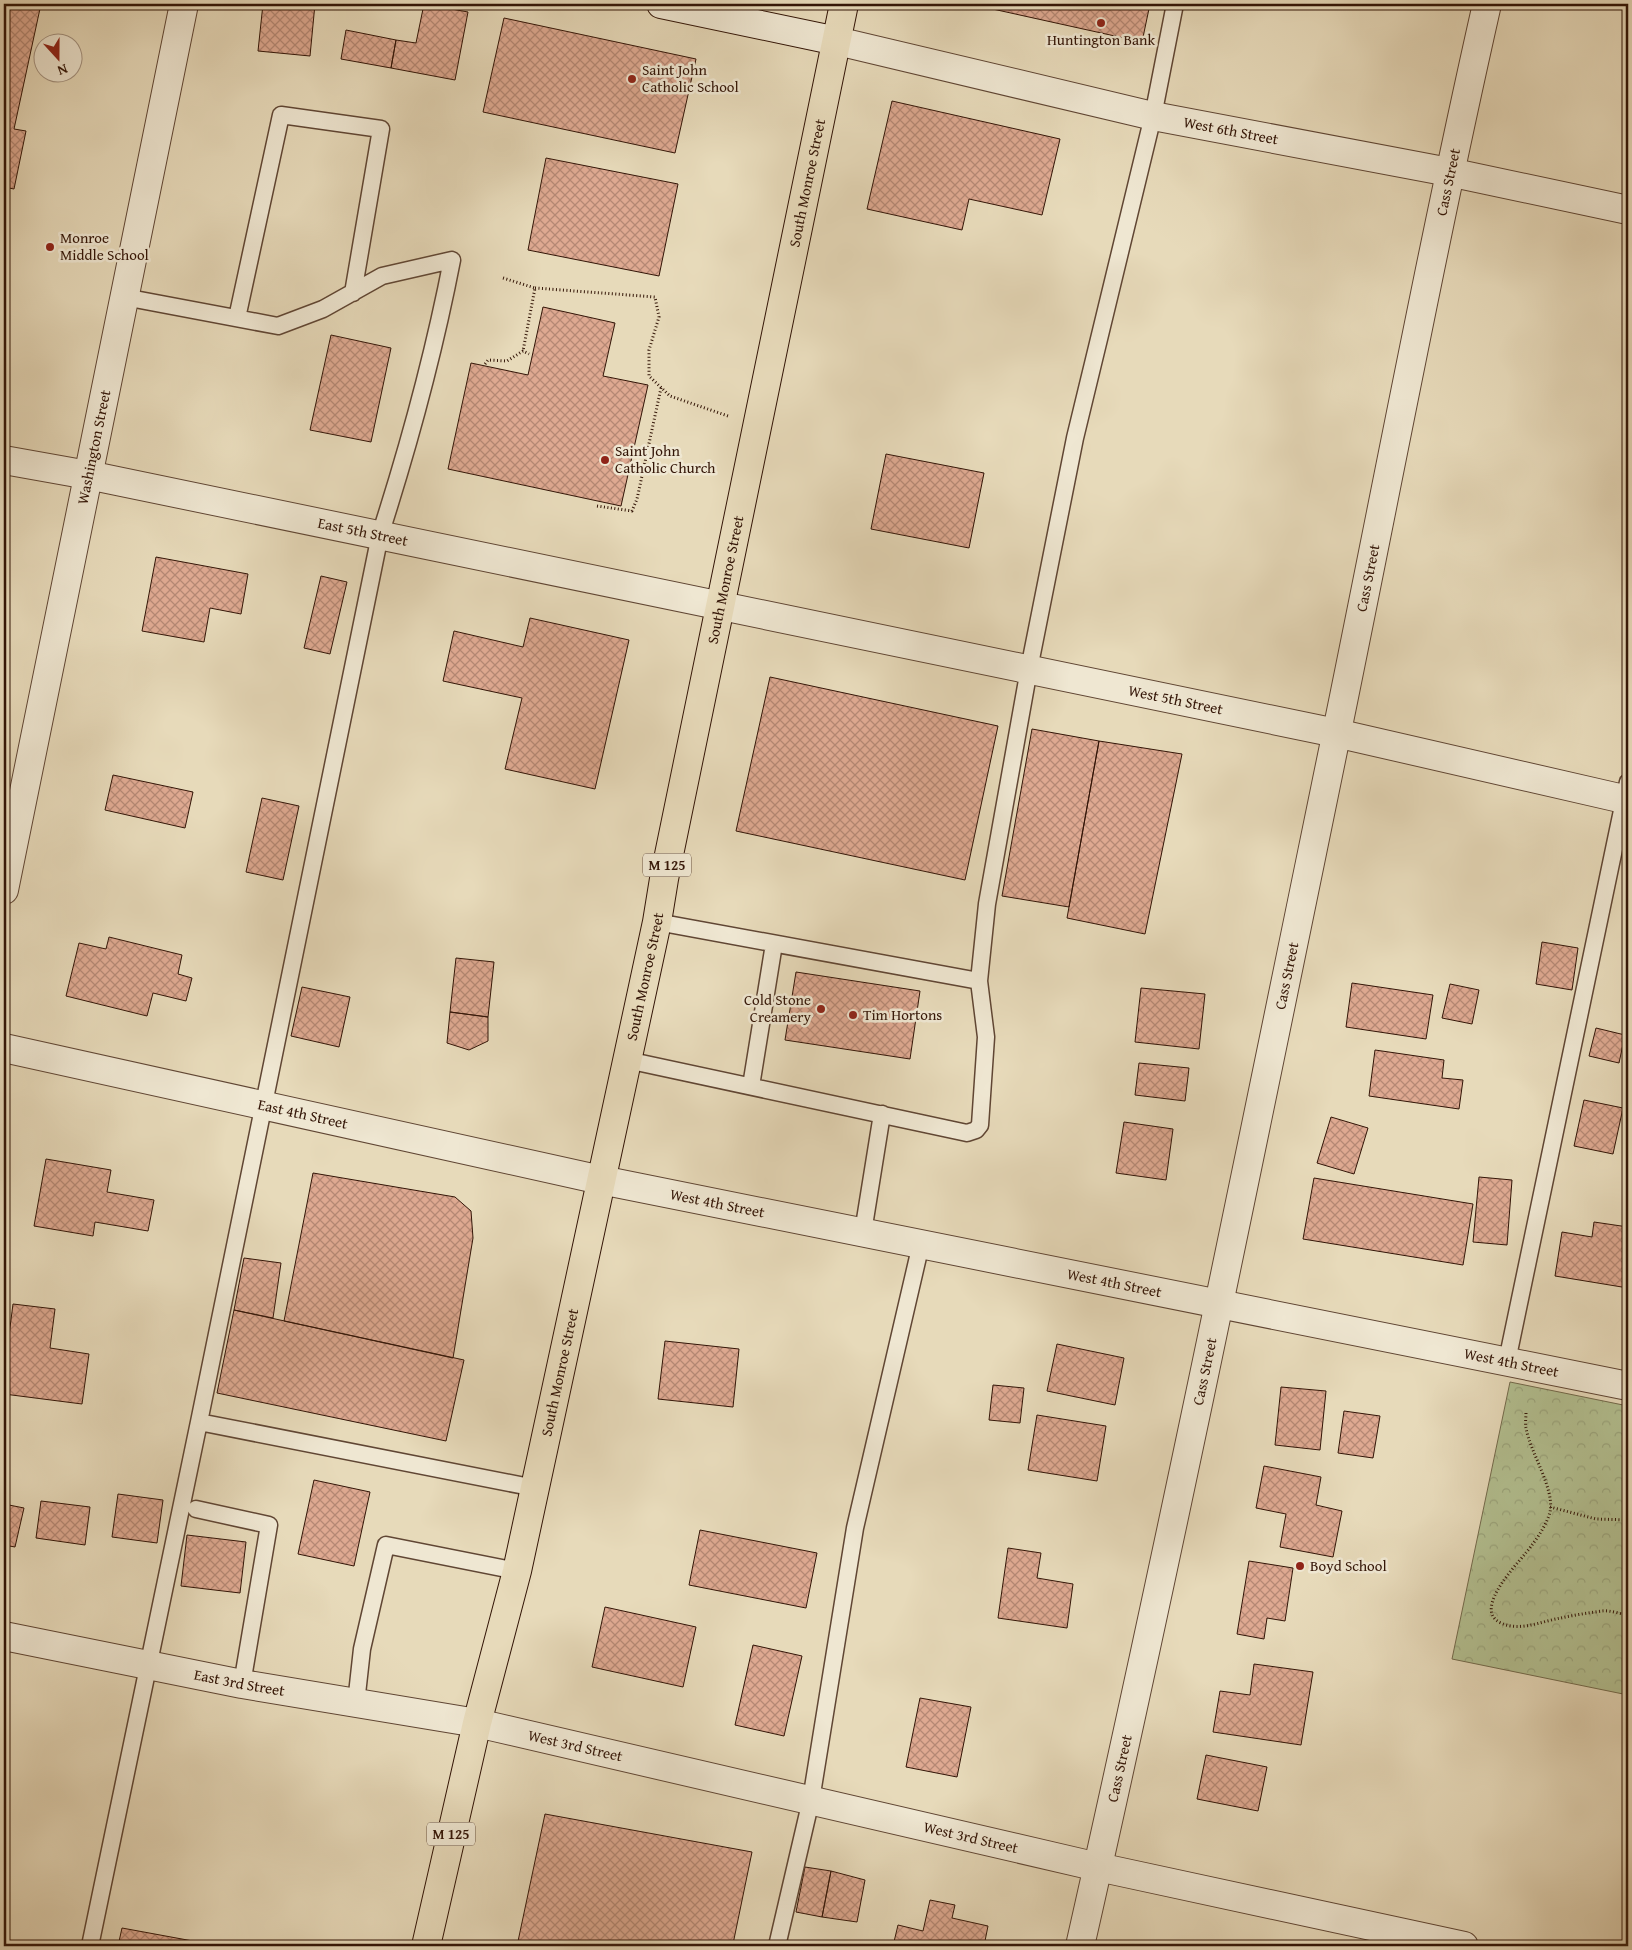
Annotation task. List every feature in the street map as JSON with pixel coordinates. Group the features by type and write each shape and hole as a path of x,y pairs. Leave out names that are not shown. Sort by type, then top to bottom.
{"main road":[{"name":"South Monroe Street","path":"426,1946 477,1723 517,1571 657,922 664,879 722,606 844,4"}],"street":[{"name":"Washington Street","path":"4,890 184,4"},
{"name":"West 6th Street","path":"661,4 837,41 1153,116 1449,172 1628,210"},
{"name":"Cass Street","path":"1080,1946 1219,1303 1449,172 1487,4"},
{"name":"East 5th Street","path":"4,460 88,475 722,606"},
{"name":"West 5th Street","path":"722,606 1627,793"},
{"name":"East 4th Street","path":"4,1048 601,1180"},
{"name":"West 4th Street","path":"601,1180 1628,1386"},
{"name":"East 3rd Street","path":"4,1636 242,1684 477,1723"},
{"name":"West 3rd Street","path":"477,1723 1098,1866 1400,1940 1464,1946"}],"lane":[{"path":"627,1060 967,1133 976,1130 980,1125 986,1037 979,981 987,904 1029,670 1075,438 1153,116 1175,4"},
{"path":"237,318 281,115 381,129 353,293"},
{"path":"90,1946 380,535 405,455 444,304 452,260 382,276 323,310 278,326 124,297"},
{"path":"1507,1361 1627,793"},
{"path":"657,922 979,981"},
{"path":"751,1086 774,944"},
{"path":"863,1232 882,1114"},
{"path":"777,1946 811,1800 855,1528 921,1244"},
{"path":"199,1422 534,1488"},
{"path":"196,1509 269,1525 242,1684"},
{"path":"356,1703 362,1649 386,1545 517,1571"}],"path":[{"path":"502,278 535,288 655,297 659,317 649,350 649,376 670,396 758,426"},
{"path":"485,364 488,360 506,360 523,350 535,288"},
{"path":"523,350 530,354"},
{"path":"597,506 632,511 637,499 661,388"},
{"path":"1526,1413 1525,1427 1548,1493 1550,1507 1544,1526 1533,1545 1511,1570 1495,1594 1490,1606 1493,1615 1500,1623 1513,1626 1535,1625 1558,1618 1605,1611 1628,1615"},
{"path":"1550,1507 1596,1519 1628,1520"}],"green space":[{"path":"1510,1382 1628,1406 1628,1695 1452,1659"}],"building":[{"path":"4,4 41,4 35,32 32,32 32,46 14,129 26,131 14,189 4,187"},
{"path":"263,4 315,4 310,56 258,51"},
{"path":"424,4 468,12 455,80 391,68 396,40 416,43"},
{"name":"Huntington Bank","path":"970,4 1150,4 1142,42"},
{"path":"504,18 696,59 675,153 483,112"},
{"path":"346,30 396,40 391,68 341,59"},
{"path":"892,101 1060,139 1042,215 969,199 962,230 867,209"},
{"path":"546,158 678,184 659,276 528,250"},
{"path":"543,307 615,323 603,376 648,385 621,506 448,469 471,363 528,375"},
{"path":"331,335 391,348 371,442 310,430"},
{"path":"886,454 984,473 969,548 871,529"},
{"path":"156,557 248,574 241,614 210,608 204,642 142,631"},
{"path":"321,576 347,582 330,654 304,648"},
{"path":"530,618 629,640 595,789 505,769 522,698 443,681 454,631 523,647"},
{"path":"770,677 998,726 965,880 736,831"},
{"path":"1032,729 1099,741 1069,907 1002,896"},
{"path":"1099,741 1182,754 1145,934 1067,918"},
{"path":"113,775 193,792 185,828 105,810"},
{"path":"262,798 299,806 283,880 246,872"},
{"path":"109,937 182,955 178,974 192,978 186,1001 153,993 147,1016 66,996 79,943 106,949"},
{"path":"1542,942 1578,948 1572,990 1536,984"},
{"path":"456,958 494,962 488,1017 450,1012"},
{"name":"Tim Hortons","path":"796,972 920,991 910,1059 785,1040"},
{"path":"1352,983 1433,995 1426,1039 1346,1027"},
{"path":"1450,984 1479,990 1472,1024 1442,1018"},
{"path":"302,987 350,997 339,1047 291,1036"},
{"path":"1141,988 1205,994 1199,1049 1135,1042"},
{"path":"450,1012 488,1017 488,1041 469,1050 447,1043"},
{"path":"1596,1028 1625,1035 1619,1063 1589,1056"},
{"path":"1375,1050 1444,1060 1442,1078 1463,1080 1459,1109 1369,1096"},
{"path":"1139,1063 1189,1068 1185,1101 1135,1095"},
{"path":"1584,1100 1623,1108 1613,1154 1574,1146"},
{"path":"1331,1117 1368,1128 1354,1174 1317,1163"},
{"path":"1124,1122 1173,1129 1166,1180 1116,1173"},
{"path":"46,1159 111,1170 107,1192 154,1200 148,1231 95,1222 93,1236 34,1226"},
{"path":"313,1173 455,1197 471,1211 473,1238 453,1358 284,1321"},
{"path":"1479,1177 1512,1180 1507,1245 1473,1242"},
{"path":"1314,1178 1473,1204 1463,1265 1303,1239"},
{"path":"1594,1222 1628,1227 1628,1288 1555,1276 1562,1232 1592,1237"},
{"path":"244,1258 281,1263 273,1318 234,1310"},
{"path":"13,1304 55,1309 50,1348 89,1354 82,1404 4,1394 4,1374"},
{"path":"234,1310 464,1360 446,1441 217,1393"},
{"path":"665,1341 739,1349 733,1407 658,1399"},
{"path":"1057,1344 1124,1358 1115,1405 1047,1391"},
{"path":"993,1385 1024,1388 1020,1423 989,1420"},
{"path":"1281,1387 1326,1391 1320,1450 1275,1445"},
{"path":"1344,1411 1380,1416 1373,1458 1338,1453"},
{"path":"1037,1415 1106,1426 1097,1481 1028,1470"},
{"path":"1264,1466 1321,1477 1316,1505 1342,1511 1333,1557 1280,1547 1286,1514 1256,1508"},
{"path":"314,1480 370,1492 354,1566 298,1554"},
{"path":"118,1494 163,1500 157,1543 112,1537"},
{"path":"41,1501 90,1507 85,1545 36,1538"},
{"path":"4,1504 24,1508 15,1547 4,1545"},
{"path":"700,1530 817,1553 806,1608 689,1585"},
{"path":"187,1535 246,1542 240,1593 181,1586"},
{"path":"1008,1548 1041,1553 1037,1578 1073,1584 1067,1628 998,1618"},
{"path":"1249,1561 1293,1568 1285,1621 1267,1618 1264,1639 1237,1634"},
{"path":"605,1607 696,1627 683,1687 592,1667"},
{"path":"753,1645 802,1656 784,1736 735,1725"},
{"path":"1254,1664 1313,1672 1301,1745 1213,1732 1220,1691 1250,1695"},
{"path":"920,1698 971,1707 957,1777 906,1767"},
{"path":"1206,1755 1267,1767 1258,1811 1197,1799"},
{"path":"545,1814 752,1852 733,1944 747,1946 517,1946"},
{"path":"805,1867 831,1871 822,1917 796,1912"},
{"path":"831,1871 865,1880 857,1922 822,1917"},
{"path":"930,1900 955,1905 952,1918 988,1926 984,1946 893,1946 898,1925 923,1931"},
{"path":"122,1928 220,1946 118,1946"},
{"path":"4,1941 30,1946 4,1946"},
{"path":"1150,1943 1194,1946 1150,1946"}],"place":[{"name":"Huntington Bank","path":"1101,23"},
{"name":"Saint John Catholic School","path":"632,79"},
{"name":"Monroe Middle School","path":"50,247"},
{"name":"Saint John Catholic Church","path":"605,460"},
{"name":"Cold Stone Creamery","path":"821,1009"},
{"name":"Tim Hortons","path":"853,1015"},
{"name":"Boyd School","path":"1300,1566"}]}
